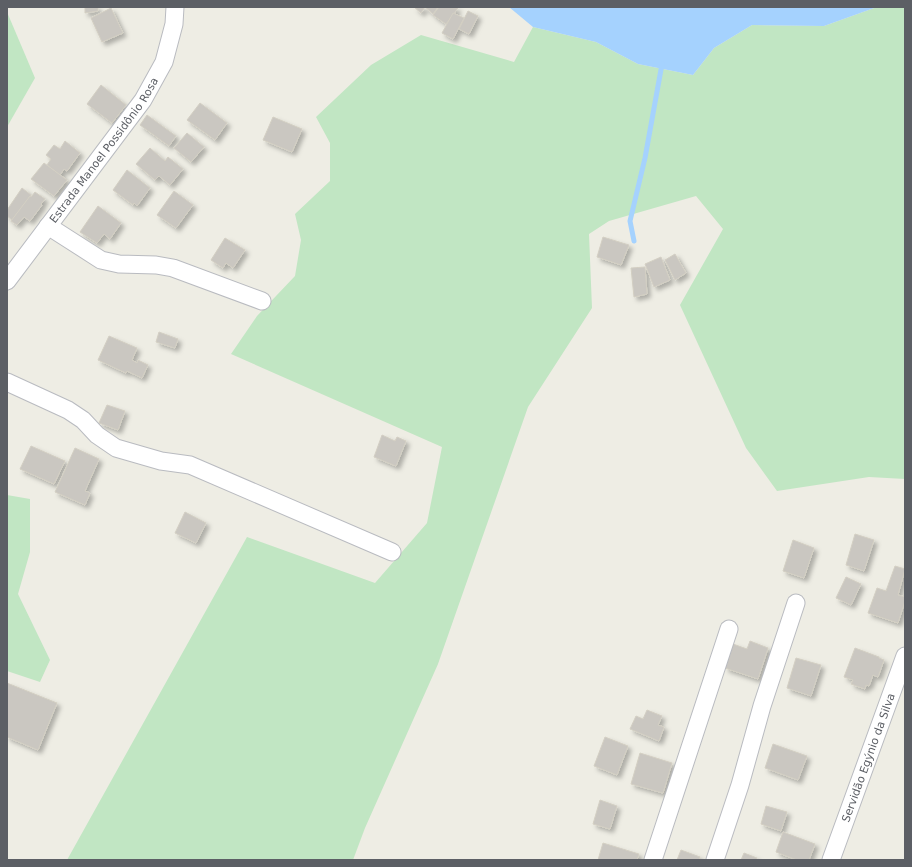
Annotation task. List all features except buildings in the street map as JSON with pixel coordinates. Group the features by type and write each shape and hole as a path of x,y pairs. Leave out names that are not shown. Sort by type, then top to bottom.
{"street":[{"name":"Estrada Manoel Possidônio Rosa","path":"7,281 143,100 164,62 174,24 175,7"},
{"path":"48,226 101,260 119,264 156,265 173,268 262,301"},
{"path":"7,382 68,410 83,420 97,435 116,448 161,462 190,466 392,552"},
{"path":"715,860 740,785 762,706 796,603"},
{"path":"653,860 729,629"},
{"name":"Servidão Egýnio da Silva","path":"831,860 905,656"}],"green space":[{"path":"877,7 905,7 905,479 869,477 777,491 746,448 680,305 723,229 696,196 609,221 589,234 592,308 528,407 438,664 365,828 353,860 67,860 247,537 375,583 427,523 442,447 231,354 257,316 295,276 301,240 295,214 330,181 330,143 316,117 371,65 421,35 514,62 533,27 596,42 638,64 693,75 714,48 752,25 824,26"},
{"path":"7,12 35,78 7,127"},
{"path":"7,495 30,499 30,552 18,594 50,660 40,682 7,671"}],"water":[{"path":"509,7 877,7 824,26 752,25 714,48 693,75 638,64 596,42 533,27"}],"waterway":[{"path":"634,241 630,221 645,158 662,64"}]}
